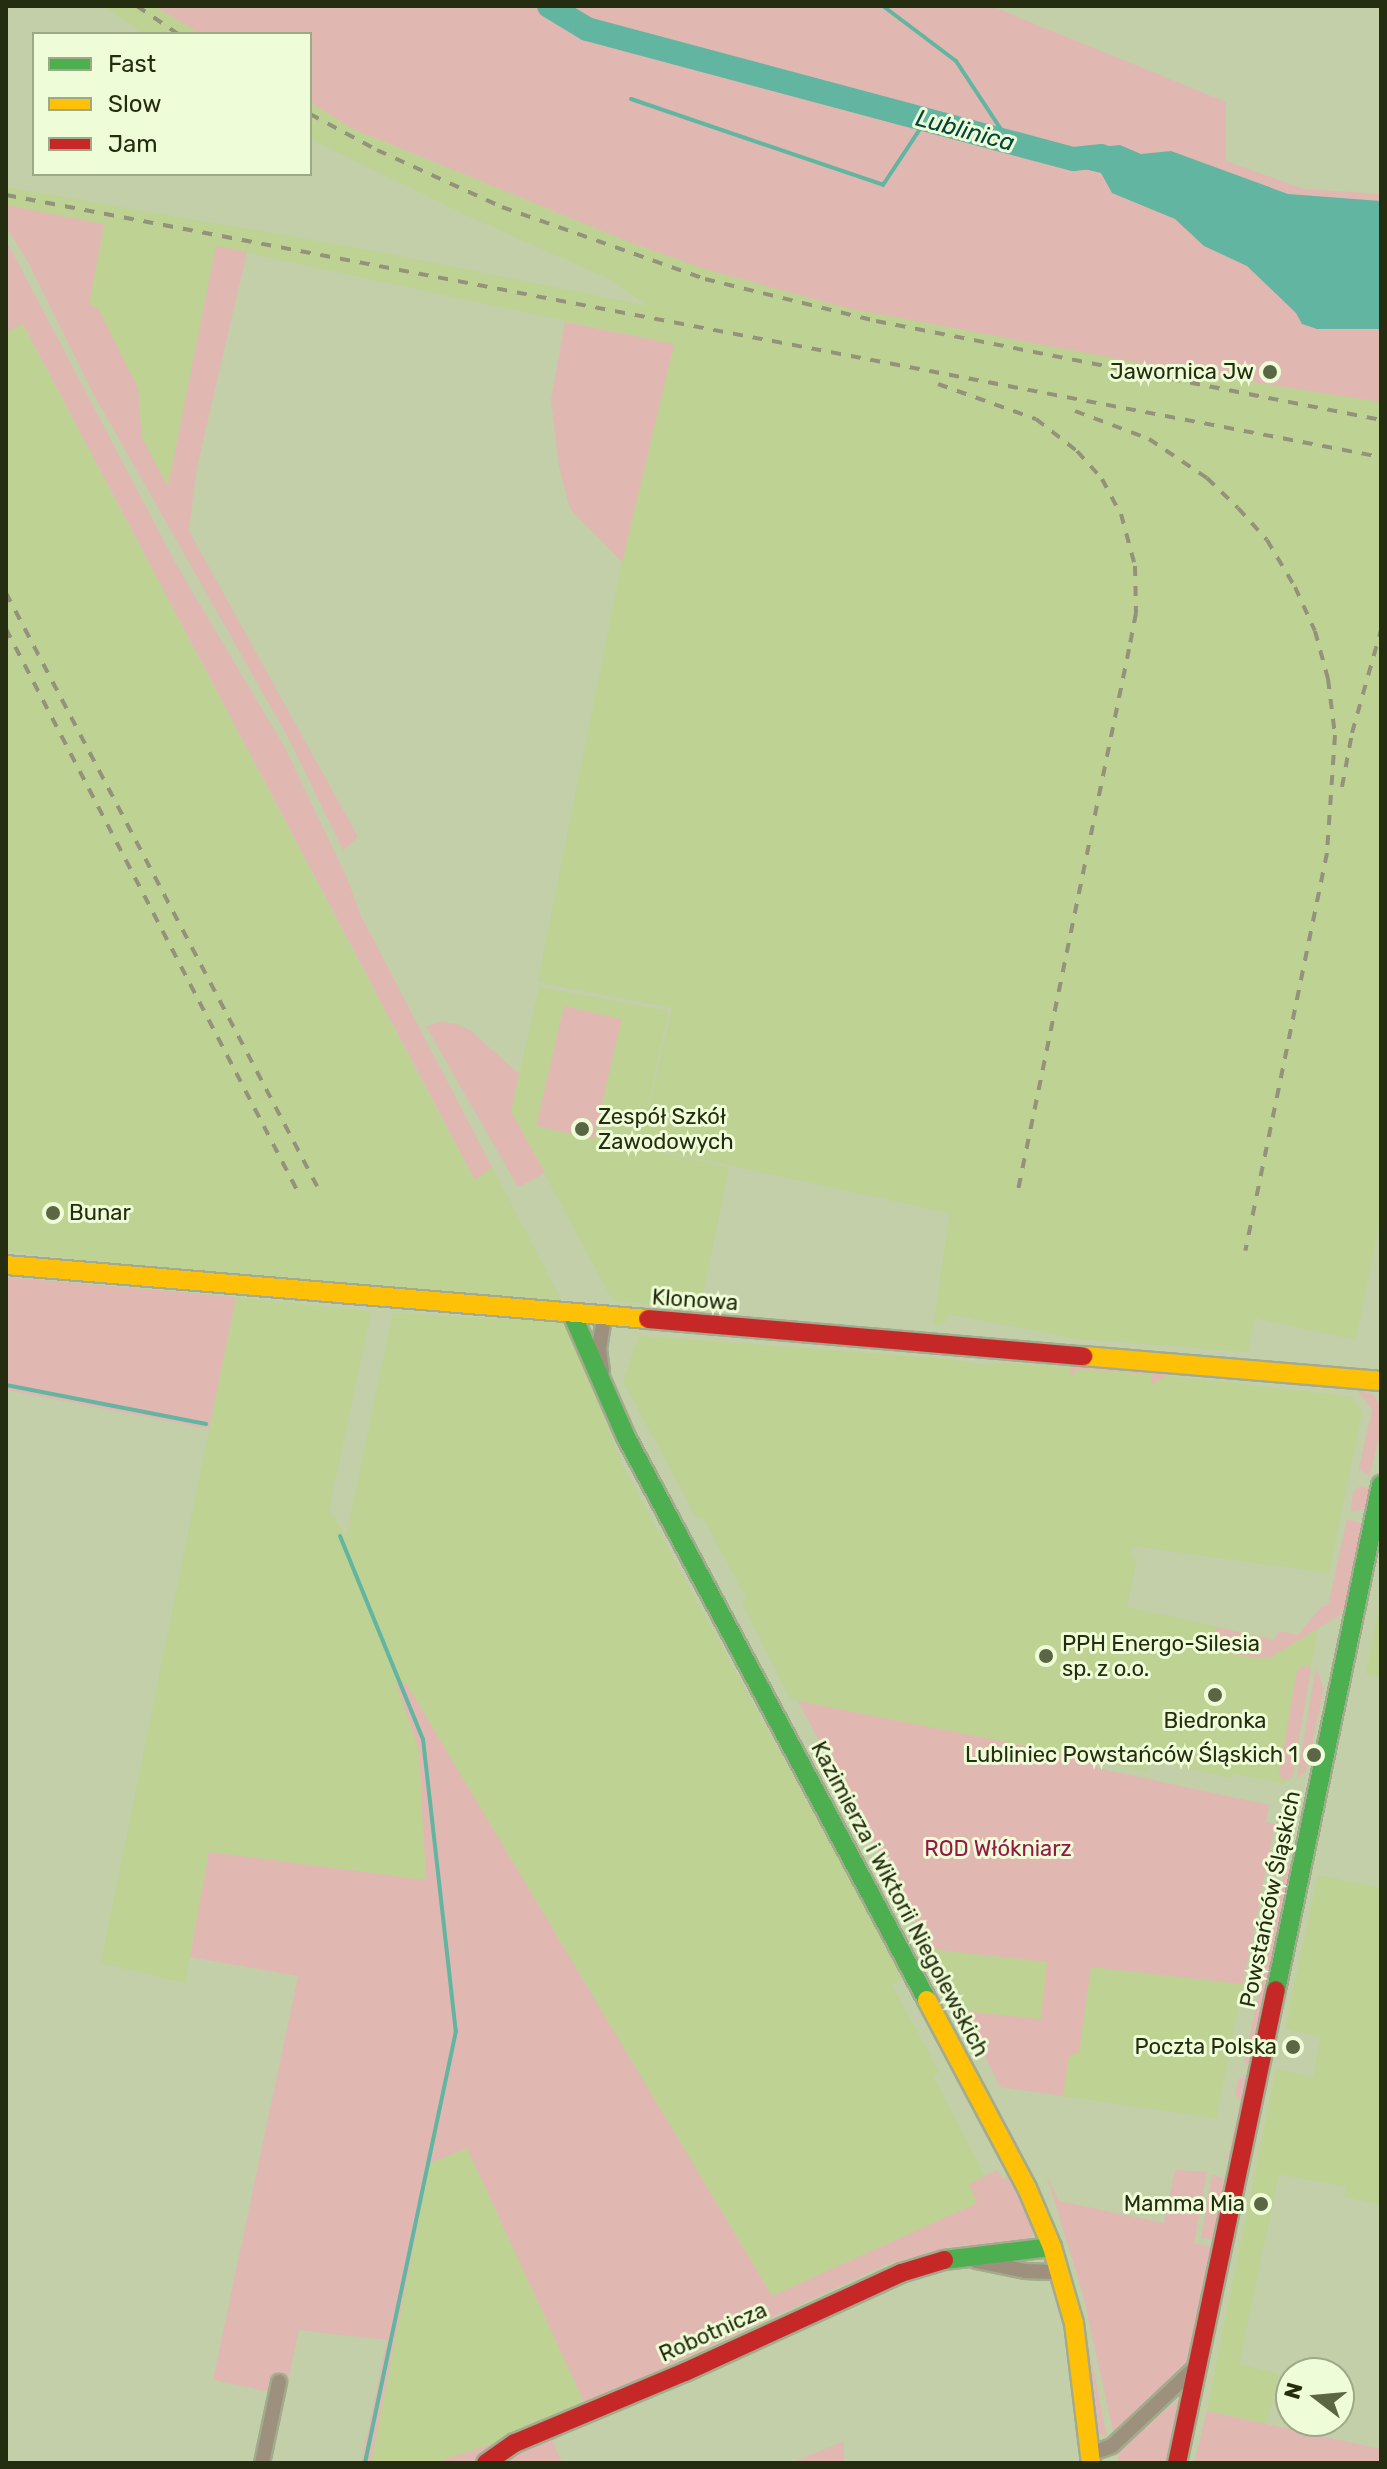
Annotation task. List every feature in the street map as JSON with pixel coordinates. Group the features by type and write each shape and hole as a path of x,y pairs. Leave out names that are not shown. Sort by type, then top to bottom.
{"street":[{"name":"Klonowa","path":"6,1265 1381,1381"},
{"name":"Kazimierza i Wiktorii Niegolewskich","path":"572,1314 633,1449 1027,2188 1052,2247 1078,2342 1090,2459 1112,2446 1199,2364"},
{"path":"604,1317 599,1349 605,1388"},
{"name":"Powstańców Śląskich","path":"1177,2463 1381,1485"},
{"name":"Robotnicza","path":"486,2463 515,2443 760,2338 855,2292 933,2261 1052,2247"},
{"name":"Robotnicza","path":"964,2258 1025,2271 1060,2272"},
{"path":"262,2463 279,2382"}],"shaded area":[{"path":"103,6 155,6 197,32 141,32"},
{"path":"312,103 351,128 627,241 705,269 847,308 1189,372 1381,402 1381,1215 1356,1340 1254,1318 1248,1352 1078,1339 948,1314 946,1322 933,1326 950,1213 640,1146 672,1008 538,982 622,562 674,344 216,246 168,488 142,438 138,388 89,305 104,224 6,205 6,187 380,252 648,306 610,279 457,211 312,139"},
{"path":"22,323 474,1180 492,1167 561,1300 170,1270 6,1251 6,332"},
{"name":"Zespół Szkół Zawodowych","path":"539,987 668,1011 639,1147 729,1168 700,1308 613,1301 511,1111"},
{"path":"236,1297 371,1312 329,1510 346,1537 393,1313 560,1322 569,1331 623,1467 904,1978 892,1985 939,2072 933,2076 985,2176 969,2184 978,2203 773,2297 406,1683 397,1683 419,1750 426,1880 209,1852 185,1983 101,1963"},
{"path":"639,1336 947,1359 983,1365 1007,1363 1152,1374 1352,1397 1362,1412 1329,1573 1133,1546 1131,1558 1137,1560 1127,1607 1293,1643 1318,1628 1290,1781 1281,1783 1235,1774 1230,1778 1151,1759 1148,1771 790,1699 742,1603 746,1598 704,1519 696,1517 623,1381"},
{"path":"1381,1599 1381,1677 1366,1674"},
{"path":"1318,1875 1381,1888 1381,2205 1344,2196 1346,2187 1279,2174 1239,2364 1275,2373 1275,2391 1267,2424 1207,2411 1276,2069 1313,2077 1321,2037 1285,2029"},
{"path":"930,1949 1243,1984 1216,2118 1001,2087"},
{"path":"467,2148 585,2404 498,2442 434,2463 371,2463 430,2163"}],"green space":[{"path":"155,6 991,6 1226,102 1226,161 1304,189 1381,194 1381,402 1189,372 847,308 705,269 627,241 351,128 312,103 312,32 197,32"},
{"path":"6,205 104,224 89,305 98,308 138,388 142,438 168,487 216,246 247,252 197,467 189,531 358,837 343,850 289,739 93,393 26,258 6,227"},
{"path":"6,240 176,564 285,748 347,878 362,918 492,1167 475,1180 23,324 6,332"},
{"path":"565,322 674,344 622,562 570,509 559,467 551,400"},
{"path":"564,1006 621,1019 594,1139 536,1126"},
{"path":"440,1022 457,1024 471,1031 519,1074 511,1111 545,1173 518,1187 426,1026"},
{"path":"6,1277 236,1297 209,1429 6,1390"},
{"path":"1072,1366 1173,1372 1151,1384 1151,1374 1075,1369 1074,1376 1069,1372"},
{"path":"1357,1390 1374,1395 1381,1407 1381,1431 1369,1476 1359,1469 1372,1409"},
{"path":"1361,1486 1369,1488 1366,1509 1351,1512 1353,1491"},
{"path":"1347,1519 1363,1524 1346,1606 1340,1615 1271,1657 1256,1658 1211,1650 1217,1627 1274,1640 1279,1631 1298,1635 1322,1606 1328,1606"},
{"path":"1306,1665 1311,1669 1292,1778 1283,1780 1279,1774 1297,1670"},
{"path":"1316,1668 1324,1689 1306,1771 1297,1778"},
{"path":"396,1683 406,1683 772,2296 977,2203 969,2184 997,2170 1003,2179 1012,2175 1035,2228 1032,2236 1019,2243 954,2246 888,2264 585,2404 467,2148 430,2163 371,2463 361,2463 387,2340 299,2330 288,2380 271,2392 213,2380 298,1976 190,1957 209,1852 426,1880 419,1750"},
{"name":"ROD Włókniarz","path":"798,1701 1097,1760 1097,1768 1269,1805 1266,1822 1275,1824 1243,1984 1091,1967 1079,2052 1069,2056 1063,2096 1000,2087 962,2011 1041,2019 1047,1962 930,1949"},
{"path":"1294,1862 1253,2064 1244,2063 1286,1864"},
{"path":"1245,2075 1250,2080 1238,2140 1231,2158 1224,2158 1229,2154 1240,2102 1235,2094 1238,2080"},
{"path":"1175,2170 1207,2172 1194,2243 1213,2247 1192,2353 1177,2376 1114,2435 1082,2291 1046,2174 1059,2201 1164,2223"},
{"path":"1212,2174 1227,2180 1215,2240 1201,2238"},
{"path":"1084,2343 1088,2343 1107,2437 1095,2432"},
{"path":"1182,2396 1167,2463 1118,2463 1119,2450"},
{"path":"1207,2411 1275,2426 1275,2437 1326,2437 1381,2449 1381,2463 1194,2463"},
{"path":"552,2440 562,2463 500,2463 498,2459"},
{"path":"844,2441 844,2463 792,2463"},
{"path":"498,2442 478,2463 434,2463"}],"water":[{"path":"1120,145 1141,154 1171,151 1288,194 1381,201 1381,329 1317,329 1302,324 1296,313 1247,266 1204,246 1175,219 1112,193 1101,173 1076,167 1073,159 1099,147"}],"waterway":[{"name":"Lublinica","path":"549,6 587,29 1073,159 1102,156"},
{"path":"883,6 956,61 1010,143"},
{"path":"631,99 883,185 926,120"},
{"path":"6,1385 206,1424"},
{"path":"340,1536 423,1739 456,2031 365,2463"}],"railway":[{"path":"137,6 175,32"},
{"path":"312,115 377,150 502,207 705,279 876,321 1381,420"},
{"path":"6,195 1381,457"},
{"path":"938,384 1036,419 1077,451 1102,479 1121,514 1135,566 1136,613 1018,1190"},
{"path":"1075,411 1149,439 1207,478 1238,508 1267,540 1295,587 1315,631 1328,679 1335,735 1327,853 1245,1251"},
{"path":"6,593 317,1186"},
{"path":"6,629 300,1196"},
{"path":"1342,787 1352,733 1381,630"}],"traffic: fast":[{"path":"572,1314 626,1437 927,2000"},
{"path":"1276,1990 1381,1485"},
{"path":"944,2260 1052,2247"}],"traffic: slow":[{"path":"6,1265 648,1319"},
{"path":"1083,1356 1381,1381"},
{"path":"927,2000 1027,2188 1052,2247 1074,2323 1091,2463"}],"traffic: jam":[{"path":"648,1319 1083,1356"},
{"path":"1177,2463 1276,1990"},
{"path":"486,2463 515,2443 685,2372 901,2273 944,2260"}],"place":[{"name":"Jawornica Jw","path":"1270,372"},
{"name":"Zespół Szkół Zawodowych","path":"582,1129"},
{"name":"Bunar","path":"53,1213"},
{"name":"PPH Energo-Silesia sp. z o.o.","path":"1046,1656"},
{"name":"Biedronka","path":"1215,1695"},
{"name":"Lubliniec Powstańców Śląskich 1","path":"1314,1755"},
{"name":"Poczta Polska","path":"1293,2047"},
{"name":"Mamma Mia","path":"1261,2204"}]}
